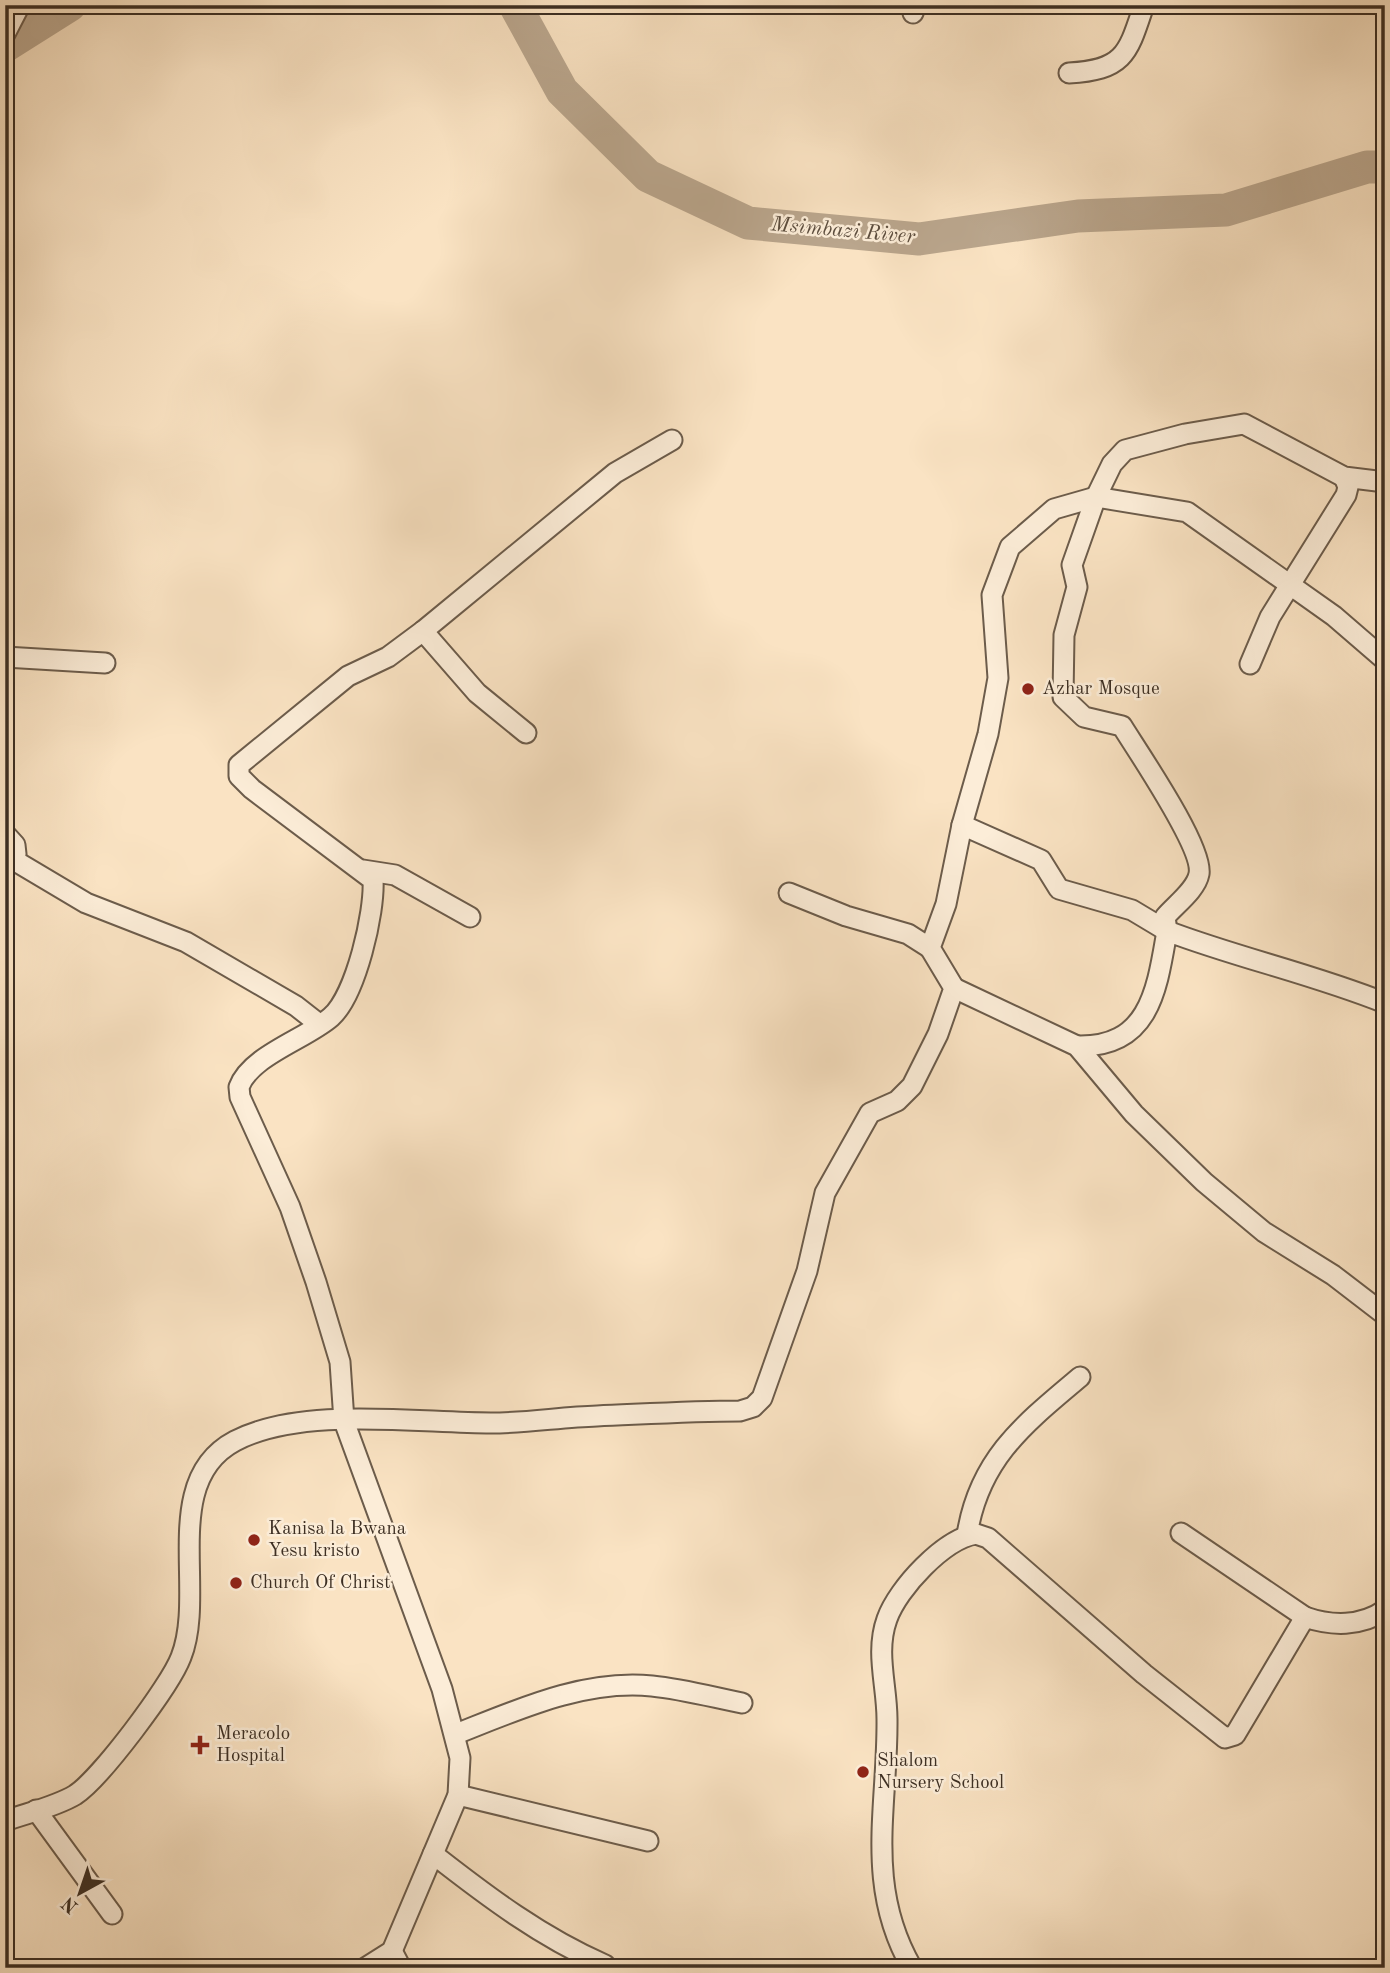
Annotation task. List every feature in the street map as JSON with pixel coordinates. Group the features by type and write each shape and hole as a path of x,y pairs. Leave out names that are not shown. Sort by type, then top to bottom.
{"street":[{"path":"5,34 20,5"},
{"path":"1069,73 1098,72 1129,50 1144,5"},
{"path":"1077,1046 1101,1046 1130,1034 1152,1001 1167,931 1165,916 1193,886 1199,875 1198,861 1167,798 1122,726 1084,717 1063,697 1063,635 1077,587 1072,565 1096,497 1112,464 1125,450 1185,434 1244,424 1344,477 1385,482"},
{"path":"365,1968 397,1959 433,1854 458,1796 460,1758 456,1734 344,1421 340,1362 316,1282 290,1207 240,1097 239,1087 251,1067 339,1009 350,988 374,899 373,880 253,789 239,776 239,765 348,676 388,657 424,631 615,473 672,440"},
{"path":"1250,664 1270,617 1346,495 1349,487 1344,477"},
{"path":"930,948 946,904 962,825 988,734 998,678 992,595 1010,547 1054,509 1096,497 1186,512 1334,616 1385,660"},
{"path":"424,631 477,693 526,733"},
{"path":"5,656 105,663"},
{"path":"962,825 1041,860 1059,889 1132,910 1167,931 1231,955 1254,958 1385,1003"},
{"path":"5,834 15,845 9,862 86,903 186,942 296,1006 319,1024"},
{"path":"363,870 395,875 470,917"},
{"path":"789,893 846,916 908,934 930,948 954,988 1077,1046 1134,1114 1204,1182 1264,1232 1333,1275 1385,1315"},
{"path":"5,1821 75,1795 119,1750 181,1657 187,1625 191,1511 199,1478 210,1459 235,1441 287,1423 414,1420 493,1423 740,1411 753,1407 762,1398 807,1271 825,1193 870,1113 897,1101 912,1086 938,1034 954,988"},
{"path":"967,1535 972,1507 995,1460 1021,1427 1080,1377"},
{"path":"1181,1533 1305,1617 1321,1622 1360,1622 1385,1610"},
{"path":"912,1968 893,1928 886,1902 880,1854 887,1742 880,1657 887,1618 907,1587 933,1557 967,1535 976,1534 988,1538 1153,1682 1225,1738 1235,1735 1305,1617"},
{"path":"456,1734 537,1702 592,1689 650,1686 742,1703"},
{"path":"458,1796 648,1841"},
{"path":"36,1810 112,1914"},
{"path":"433,1854 490,1899 540,1933 563,1947 605,1965"}],"waterway":[{"name":"Msimbazi River","path":"5,46 70,5"},
{"name":"Msimbazi River","path":"515,5 562,91 648,176 748,223 919,239 1078,216 1226,210 1367,167 1385,167"}],"place":[{"name":"Azhar Mosque","path":"1028,689"},
{"name":"Kanisa la Bwana Yesu kristo","path":"254,1540"},
{"name":"Church Of Christ","path":"236,1583"},
{"name":"Meracolo Hospital","path":"200,1745"},
{"name":"Shalom Nursery School","path":"863,1772"}]}
